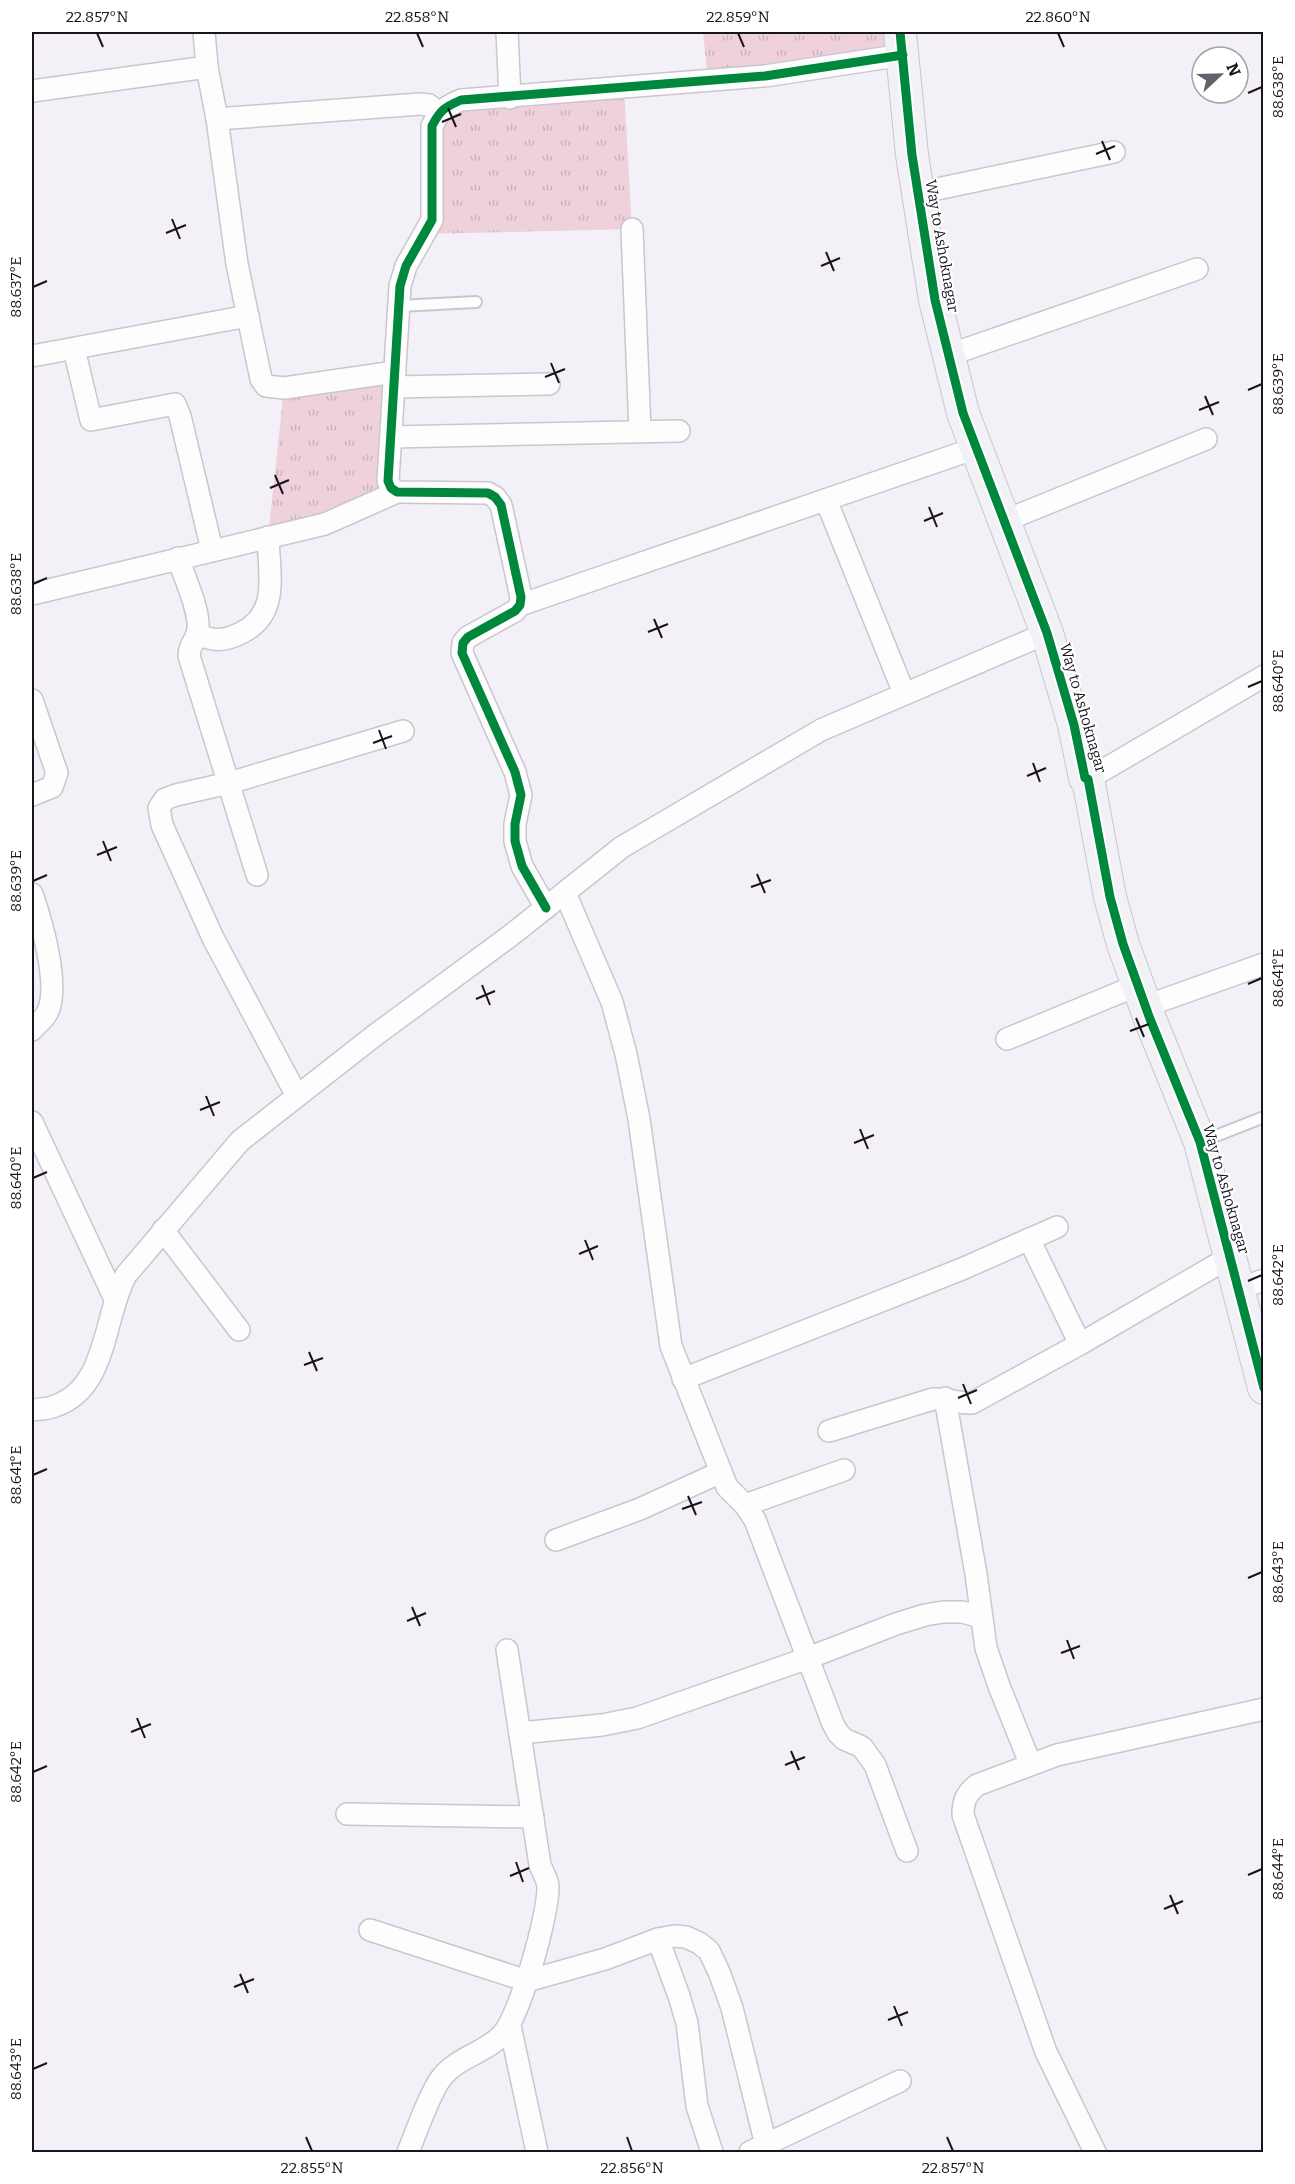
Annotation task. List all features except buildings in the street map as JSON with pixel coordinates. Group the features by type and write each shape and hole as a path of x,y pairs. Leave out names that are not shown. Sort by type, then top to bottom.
{"street":[{"path":"204,32 207,67 217,119 237,264 261,379 266,386 284,388 395,379 549,384"},
{"path":"507,32 510,98"},
{"path":"397,492 390,488 388,481 400,286 406,266 432,220 432,126 439,112 461,100 510,98 765,76 902,43"},
{"name":"Way to Ashoknagar","path":"902,43 912,155 935,300 963,413 1047,633 1074,725 1084,777 1088,779 1110,897 1123,944 1200,1142 1230,1257 1251,1285 1263,1388"},
{"path":"32,91 207,67"},
{"path":"217,119 420,104 429,105 439,112"},
{"path":"918,193 1114,152"},
{"path":"632,229 640,431"},
{"path":"948,355 1197,269"},
{"path":"32,356 248,316"},
{"path":"74,348 91,420 175,404 180,416 212,550"},
{"path":"391,437 679,431"},
{"path":"1004,521 1206,439"},
{"path":"546,908 522,866 515,841 515,824 521,795 515,772 462,653 463,643 468,637 515,611 520,605 976,448"},
{"path":"32,594 325,524 397,492 488,493 495,497 501,505 521,597 520,605"},
{"path":"826,500 904,693"},
{"path":"197,634 211,640 227,640 253,627 265,614 270,597 268,537"},
{"path":"178,558 196,613 197,634 189,646 189,656 257,875"},
{"path":"32,1410 54,1406 69,1399 94,1371 115,1299 126,1275 240,1141 374,1036 510,936 622,847 652,828 708,798 821,730 1047,633"},
{"path":"1088,779 1263,676"},
{"path":"32,700 57,773 52,787 32,795"},
{"path":"297,1096 213,938 162,825 159,808 165,799 176,795 229,783 403,731"},
{"path":"565,893 612,1002 626,1054 639,1119 671,1346 682,1379 728,1487 745,1505 755,1521 838,1733 844,1739 862,1747 875,1765 907,1851"},
{"path":"32,894 47,945 51,992 47,1013 32,1030"},
{"path":"1007,1039 1142,996 1263,964"},
{"path":"32,1122 115,1299"},
{"path":"682,1379 951,1273 1057,1227"},
{"path":"163,1230 239,1330"},
{"path":"1029,1239 1080,1344"},
{"path":"830,1431 933,1399 945,1398 965,1404 972,1403 1080,1344 1230,1257"},
{"path":"945,1398 976,1574 986,1647 1030,1763"},
{"path":"745,1505 844,1470"},
{"path":"556,1540 640,1509 722,1472"},
{"path":"520,1733 602,1725 637,1718 925,1615 962,1612 981,1617"},
{"path":"408,2152 441,2077 458,2063 501,2037 510,2026 528,1981 548,1892 548,1882 540,1865 507,1650"},
{"path":"1095,2152 1050,2061 963,1815 963,1802 968,1793 977,1785 1030,1763 1263,1709"},
{"path":"347,1814 533,1817"},
{"path":"370,1930 528,1981 605,1959 658,1939 674,1936 686,1937 699,1942 709,1951 732,2007 758,2149 900,2081"},
{"path":"658,1939 687,2023 697,2106 712,2152"},
{"path":"510,2026 537,2152"}],"lane":[{"path":"399,306 476,302"},
{"path":"1200,1142 1263,1118"}],"green space":[{"path":"703,32 900,32 903,55 708,81"},
{"path":"624,88 632,229 426,234 439,113"},
{"path":"395,372 397,492 268,537 284,388"}],"cycle path":[{"path":"900,32 912,155 935,300 963,413 1047,633 1074,725 1085,778 1088,779 1110,897 1123,944 1150,1019 1200,1142 1264,1388"},
{"path":"546,908 522,866 515,841 515,824 521,795 515,772 462,653 463,643 468,637 515,611 520,605 521,597 501,505 495,497 488,493 397,492 391,488 388,481 400,286 406,266 432,220 432,126 444,110 461,100 765,76 903,55"}]}
